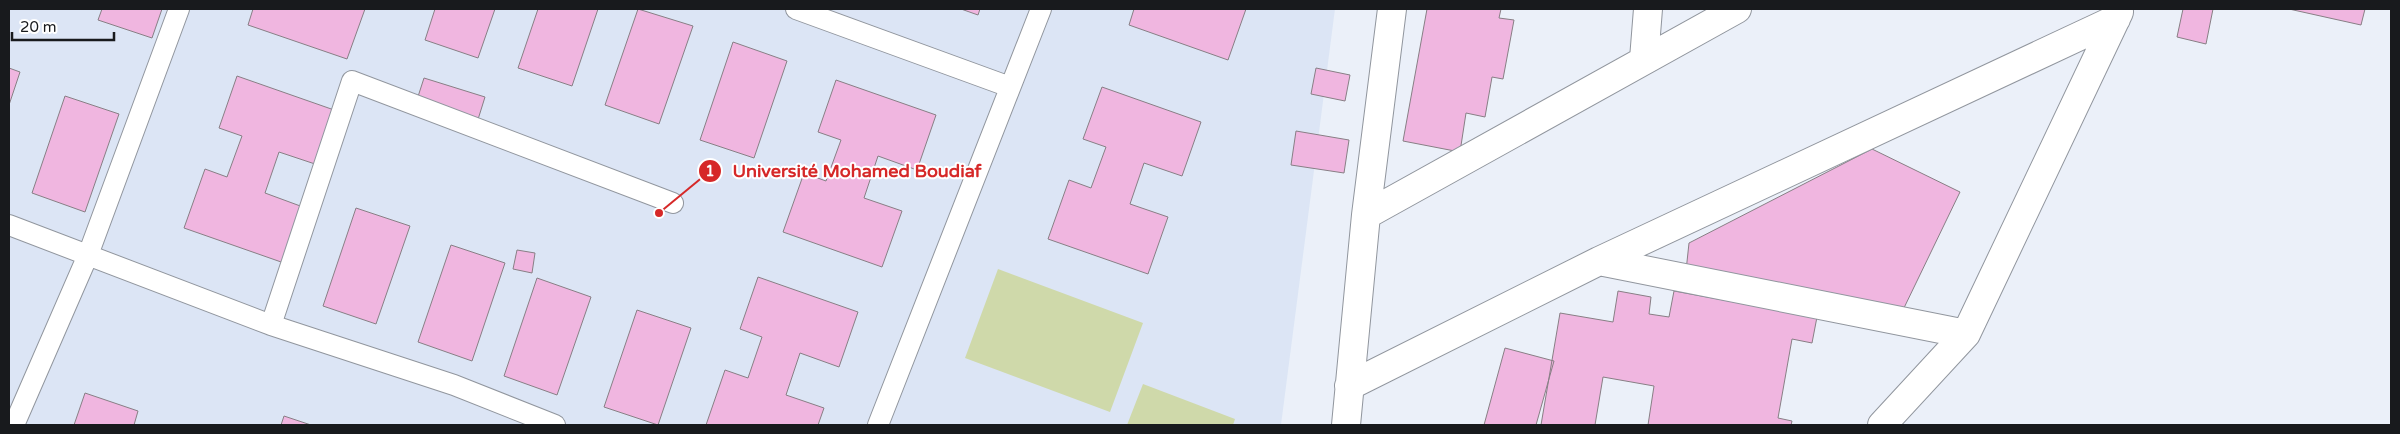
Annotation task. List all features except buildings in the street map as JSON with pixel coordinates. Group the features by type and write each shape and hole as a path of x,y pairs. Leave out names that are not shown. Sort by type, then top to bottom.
{"street":[{"path":"1346,425 1366,214 1392,9"},
{"path":"1644,59 1648,9"},
{"path":"1366,214 1737,9"},
{"path":"1349,386 1599,261 2118,14"},
{"path":"1882,425 1966,334 2118,14"},
{"path":"1599,261 1966,334"}],"lane":[{"path":"14,425 88,255 179,9"},
{"path":"796,9 1010,88"},
{"path":"878,425 1041,9"},
{"path":"271,324 352,81 674,203"},
{"path":"9,225 271,324 454,385 554,425"}],"shaded area":[{"path":"9,9 1335,9 1281,425 9,425"}],"green space":[{"path":"998,269 1143,323 1110,412 965,358"},
{"path":"1143,384 1235,419 1233,425 1127,425"}],"place":[{"name":"Université Mohamed Boudiaf","path":"659,213"}]}
